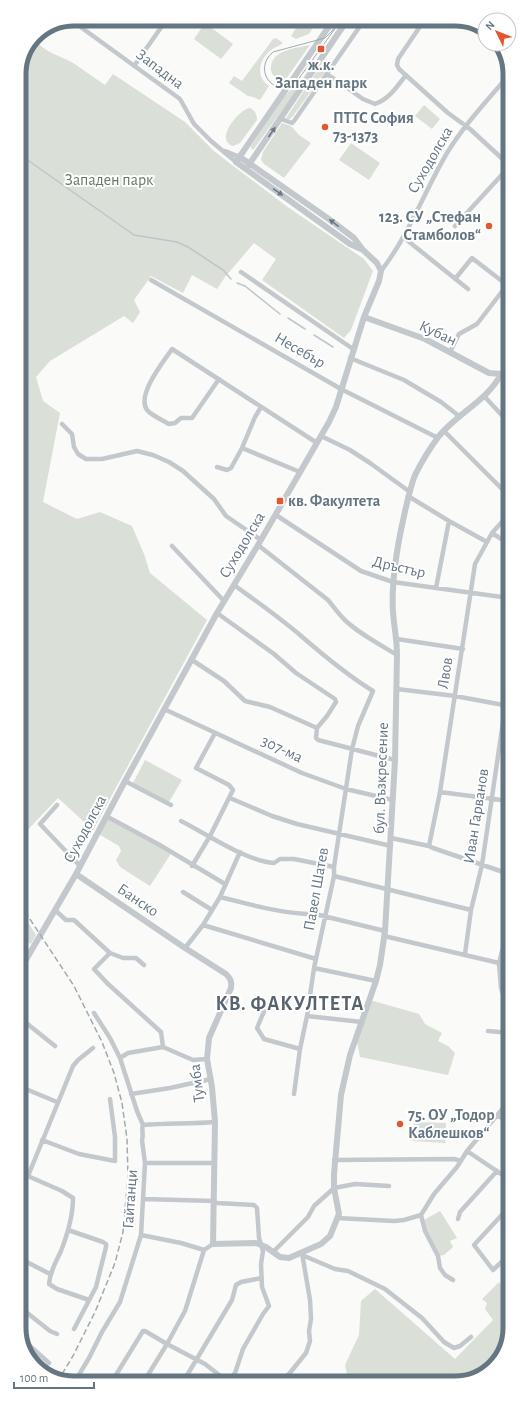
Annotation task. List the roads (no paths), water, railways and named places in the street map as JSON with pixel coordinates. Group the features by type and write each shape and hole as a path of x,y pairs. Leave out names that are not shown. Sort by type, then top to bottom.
{"street":[{"name":"Западна","path":"78,26 180,99 194,124 223,150 248,167 350,244 363,250 377,263 381,271"},
{"path":"134,66 162,26"},
{"path":"238,160 329,26"},
{"path":"248,167 343,26"},
{"path":"280,119 290,123 294,121 360,26"},
{"name":"Суходолска","path":"420,26 398,59 397,64 399,69 448,113 465,126"},
{"path":"327,74 363,100 375,104 383,101 389,96 406,75"},
{"name":"Суходолска","path":"26,960 76,874 217,613 260,543 317,444 336,407 352,349 379,281 381,271 396,250 447,153 465,126 503,82"},
{"path":"465,126 503,160"},
{"path":"455,226 503,173"},
{"path":"403,237 468,289"},
{"path":"455,279 472,258 503,283"},
{"path":"241,272 352,349"},
{"name":"Несебър","path":"151,280 341,389 438,438"},
{"path":"450,352 459,334 477,324 503,289"},
{"name":"Кубан","path":"364,317 425,339 489,373 503,371"},
{"path":"219,379 192,418 181,418 175,423 169,424 148,410 144,401 150,383 172,349 219,379 317,444"},
{"path":"350,358 404,380 441,402 459,416"},
{"name":"бул. Възкресение","path":"337,1218 339,1214 334,1188 334,1160 344,1076 376,981 385,934 389,888 397,689 397,639 393,612 393,582 399,538 409,494 418,469 426,455 444,431 459,416 484,396 503,374"},
{"path":"484,396 503,417"},
{"path":"217,467 227,470 231,468 261,407"},
{"path":"62,424 72,434 74,447 78,454 86,459 102,459 137,452 153,455 183,470 214,499 226,516 328,600 342,618 372,640 397,655"},
{"path":"444,431 503,490"},
{"path":"321,436 350,450 370,462 409,494 449,521 487,542"},
{"path":"242,448 300,472"},
{"name":"Дръстър","path":"276,515 361,571 393,582 503,597"},
{"path":"436,588 449,521"},
{"name":"Лвов","path":"429,846 440,792 476,564 492,533 503,521"},
{"path":"492,533 503,540"},
{"path":"172,546 224,601"},
{"name":"Павел Шатев","path":"234,585 300,634 316,650 356,681 373,691 358,726 352,749 334,867 334,876 314,968 294,1094"},
{"path":"217,613 274,654 296,674 335,699 336,702 317,728 316,738 318,740 395,760"},
{"path":"397,639 463,649"},
{"path":"192,660 224,681 246,700 270,707 317,728"},
{"path":"397,689 455,696 503,704"},
{"name":"307-ма","path":"164,709 302,773 346,789 393,800"},
{"name":"Иван Гарванов","path":"465,954 471,910 482,865 503,730"},
{"path":"192,866 210,836 233,790 229,785 196,768 214,733"},
{"path":"125,781 171,805"},
{"path":"440,792 503,800"},
{"path":"230,798 272,816 339,835 391,846"},
{"path":"57,805 40,824 80,866"},
{"path":"106,816 176,854 192,866 225,884"},
{"path":"181,821 240,852 266,863 274,864 280,859 294,859 334,867"},
{"path":"391,838 429,846 503,872"},
{"path":"185,948 212,910 240,852"},
{"name":"Банско","path":"76,874 185,948"},
{"path":"334,876 389,888 471,910"},
{"path":"183,892 212,910"},
{"path":"220,896 250,905 326,916 385,934 499,963"},
{"path":"55,910 66,920 74,920 110,953 123,958 136,958 144,965"},
{"path":"202,925 316,959"},
{"name":"Тумба","path":"185,948 226,974 232,982 231,988 209,1038 207,1059 211,1079 215,1122 213,1244"},
{"path":"503,948 499,963 503,991"},
{"path":"110,953 94,969 107,983 161,1032 163,1047"},
{"path":"314,968 376,981"},
{"path":"264,1009 257,1028 264,1039 300,1049"},
{"name":"Гайтанци","path":"78,1376 120,1302 141,1235 144,1199 145,1163 142,1140 144,1137 142,1128 143,1125 131,1094 120,1058 110,1038 94,1013"},
{"path":"307,1016 362,1022"},
{"path":"26,1023 55,1046"},
{"path":"488,1030 503,1032"},
{"path":"120,1058 128,1053 163,1047 193,1060 207,1059"},
{"path":"89,1300 57,1289 49,1284 50,1274 68,1230 73,1213 73,1198 62,1191 28,1176 73,1066 93,1048"},
{"path":"131,1094 170,1088 211,1079"},
{"path":"26,1089 57,1102"},
{"path":"42,1140 79,1154 115,1161 115,1136 110,1099"},
{"path":"148,1376 185,1311 204,1250 213,1244 256,1243 262,1244 274,1251 280,1257 289,1258 302,1254 321,1244 330,1236 337,1218 394,1221 421,1215 434,1194 503,1108"},
{"path":"497,1115 503,1119"},
{"path":"143,1125 215,1122"},
{"path":"467,1151 503,1176"},
{"path":"334,1160 454,1159 461,1161"},
{"path":"145,1163 214,1163"},
{"path":"458,1219 460,1212 496,1171"},
{"path":"274,1251 308,1217 314,1206 334,1188 355,1184 389,1186"},
{"path":"144,1199 214,1201 217,1203 254,1205 257,1208 259,1238 263,1251 261,1264 262,1287 270,1306 263,1314 242,1349 235,1373 232,1376"},
{"path":"503,1214 474,1245 492,1270 503,1260"},
{"path":"421,1215 425,1231 438,1256 440,1268 445,1275 453,1280"},
{"path":"68,1230 106,1244 96,1287 74,1329"},
{"path":"141,1235 181,1242 204,1250"},
{"path":"302,1254 335,1269 348,1271 385,1289 422,1318 444,1342 454,1348 460,1346 471,1336"},
{"path":"287,1376 306,1353 310,1341 310,1300 302,1254"},
{"path":"26,1261 50,1274"},
{"path":"186,1376 232,1300 236,1285 241,1282 262,1278"},
{"path":"26,1312 50,1332 56,1334"},
{"path":"115,1376 142,1332 146,1331 195,1360 205,1364 220,1376"},
{"path":"30,1346 49,1363"}],"waterway":[{"path":"26,159 134,235 177,242 188,247 223,270 231,279"},
{"path":"237,283 245,286 280,314"},
{"path":"288,318 305,329"},
{"path":"314,335 333,347"}],"tram line":[{"path":"335,26 325,38 273,52 267,59 265,67 265,74 268,80 273,85 280,87 287,87 295,84 337,26"}],"railway":[{"path":"26,913 74,986 102,1042 114,1073 122,1103 127,1139 128,1177 123,1232 115,1263 95,1312 73,1356 62,1374"}],"place":[{"name":"ж.к. Западен парк","path":"321,49"},
{"name":"ПТТС София 73-1373","path":"325,127"},
{"name":"123. СУ „Стефан Стамболов“","path":"489,226"},
{"name":"кв. Факултета","path":"280,501"},
{"name":"75. ОУ „Тодор Каблешков“","path":"400,1124"}],"district":[{"name":"КВ. ФАКУЛТЕТА","path":"290,1004"}],"park label":[{"name":"Западен парк","path":"109,180"}]}
